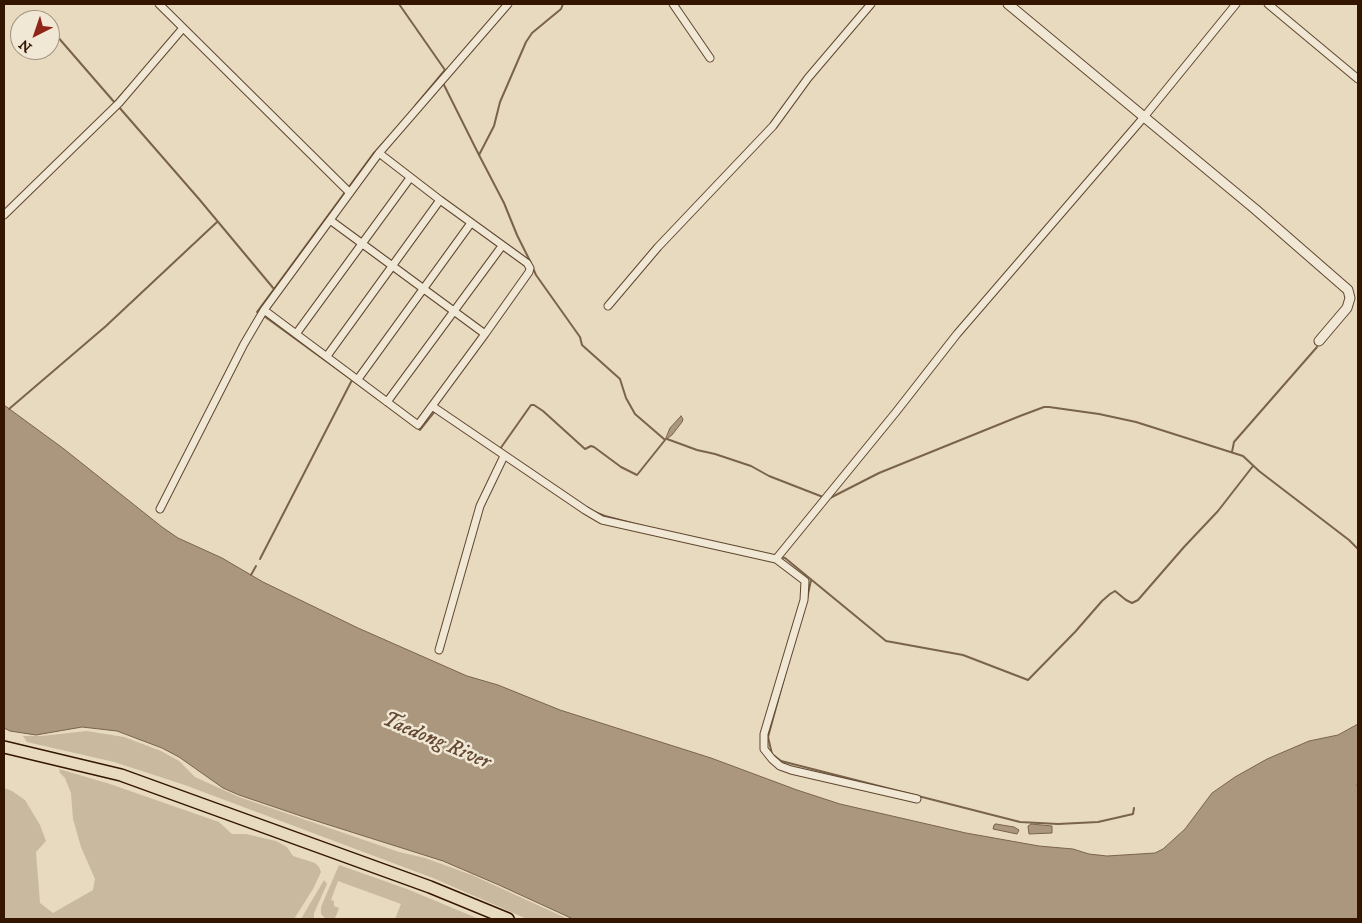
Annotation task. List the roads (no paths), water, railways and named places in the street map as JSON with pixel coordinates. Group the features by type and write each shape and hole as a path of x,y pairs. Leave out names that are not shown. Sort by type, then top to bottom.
{"highway":[{"path":"4,747 121,775 408,879 508,919"}],"street":[{"path":"159,4 349,192"},
{"path":"160,509 235,360 264,310 379,153 508,4"},
{"path":"673,4 710,58"},
{"path":"608,306 658,247 773,126 807,80 871,4"},
{"path":"1008,4 1255,209 1348,290 1350,298 1347,308 1319,341"},
{"path":"776,559 898,411 957,334 1144,117 1236,4"},
{"path":"1268,4 1358,79"},
{"path":"4,215 119,103 183,28"},
{"path":"264,310 418,425 485,334 530,268 527,263 410,178 379,153"},
{"path":"296,334 410,178"},
{"path":"327,356 440,200"},
{"path":"330,220 422,290 485,334"},
{"path":"358,379 471,223"},
{"path":"388,402 502,246"},
{"path":"432,406 602,520 776,559 805,581 804,600 764,734 764,749 772,760 780,766 791,770 916,799"},
{"path":"439,650 480,506 504,456"}],"water":[{"name":"Taedong River","path":"4,405 178,538 222,558 263,582 358,628 467,676 498,685 560,710 711,758 840,804 966,833 1039,846 1073,849 1089,854 1107,856 1155,853 1163,849 1185,829 1212,793 1235,777 1267,759 1309,741 1338,735 1358,724 1358,919 573,919 443,861 239,795 223,788 179,757 162,748 117,731 82,727 36,735 10,731 4,728"},
{"path":"681,416 682,422 672,435 665,440 670,428"},
{"path":"996,824 1014,827 1019,830 1017,834 993,829"},
{"path":"1031,824 1052,826 1052,833 1029,834 1028,826"}],"waterway":[{"path":"399,4 445,70 415,106"},
{"path":"531,263 504,203 479,155 494,126 500,102 526,42 532,33 561,9 563,4"},
{"path":"60,40 115,103"},
{"path":"443,83 479,155"},
{"path":"115,102 131,84"},
{"path":"118,106 274,289"},
{"path":"260,314 257,312 373,154 386,140"},
{"path":"9,409 106,326 217,222"},
{"path":"533,268 580,337 582,345 620,379 626,398 635,414 664,439"},
{"path":"260,559 352,380 264,316"},
{"path":"1232,452 1234,442 1317,347"},
{"path":"352,380 378,399"},
{"path":"500,449 531,405 543,411 585,449 591,446 594,447 621,467 637,475 665,440"},
{"path":"830,498 879,473 1020,416 1049,407 1099,414 1136,422 1243,456 1259,471 1358,549"},
{"path":"416,427 420,430 436,410"},
{"path":"667,439 751,466 769,476 823,497"},
{"path":"781,557 785,558 886,641 963,655 1028,680 1110,594 1115,591 1132,603 1138,600 1218,511 1253,466"},
{"path":"592,511 643,526"},
{"path":"251,575 256,566"},
{"path":"807,599 811,580"},
{"path":"786,671 768,737 772,754 781,761 1020,822 1058,824 1098,822 1133,814 1134,808"}]}
